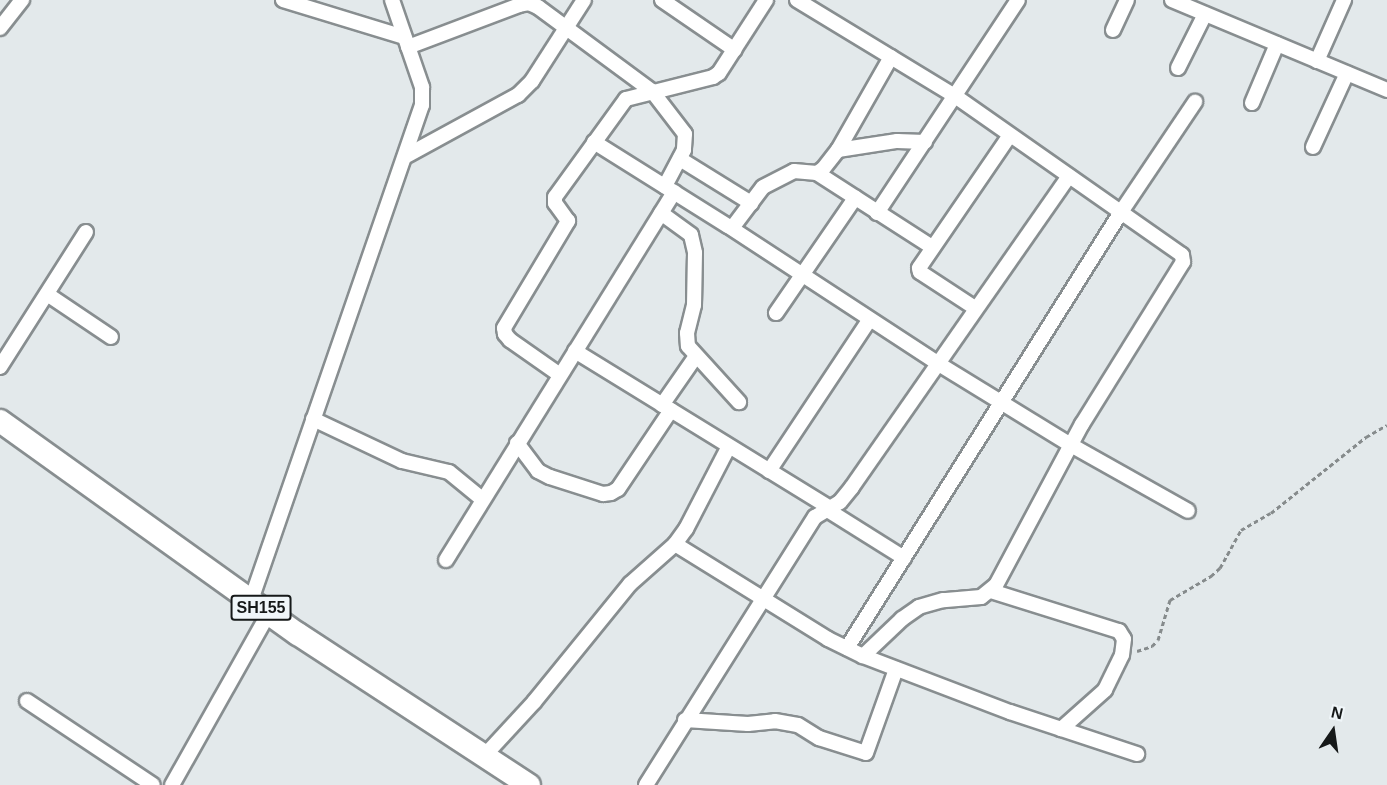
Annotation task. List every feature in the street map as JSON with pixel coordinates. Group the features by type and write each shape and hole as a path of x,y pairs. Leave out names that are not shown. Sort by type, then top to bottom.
{"main road":[{"name":"SH155","path":"0,422 255,608 529,785"},
{"name":"SH155","path":"0,430 510,785"}],"street":[{"path":"0,28 22,0"},
{"path":"284,0 406,42 529,3 652,91 685,134 686,143 661,213 446,560"},
{"path":"172,785 255,608 313,419 422,105 422,87 392,0"},
{"path":"406,156 518,94 532,81 584,0"},
{"path":"662,0 735,50"},
{"path":"560,375 510,340 504,328 568,221 555,203 555,197 626,99 713,77 719,73 766,0"},
{"path":"797,0 955,96 1182,255 1183,262 1071,445 991,591 981,597 943,600 919,607 902,619 863,656"},
{"path":"877,213 1018,0"},
{"path":"1113,30 1127,0"},
{"path":"1172,0 1387,90"},
{"path":"1317,61 1344,0"},
{"path":"1178,68 1205,14"},
{"path":"1252,103 1277,44"},
{"path":"817,173 838,150 891,57"},
{"path":"1313,147 1347,73"},
{"path":"847,648 1121,212 1195,102"},
{"path":"975,308 920,272 920,264 1010,135"},
{"path":"838,150 897,141 925,142"},
{"path":"594,142 732,228 937,363 1071,445 1188,511"},
{"path":"680,159 751,203"},
{"path":"732,228 763,187 794,171 817,173 932,247"},
{"path":"645,785 815,517 840,502 852,487 1069,176"},
{"path":"776,313 855,198"},
{"path":"661,213 691,235 695,253 695,292 687,333 687,346 739,402"},
{"path":"0,367 87,232"},
{"path":"47,294 111,337"},
{"path":"769,471 870,319"},
{"path":"575,351 904,558"},
{"path":"517,444 538,471 603,494 611,493 618,489 696,356"},
{"path":"313,419 402,461 449,472 482,499"},
{"path":"484,754 534,702 630,584 675,544 686,529 729,446"},
{"path":"675,544 863,656 1061,729 1137,754"},
{"path":"991,591 1119,631 1124,639 1122,655 1105,690 1061,729"},
{"path":"686,720 748,724 775,721 798,725 819,738 866,753 896,669"},
{"path":"27,701 153,785"}],"path":[{"path":"1122,655 1152,646 1158,640 1170,600 1211,576 1220,568 1241,530 1271,513 1366,437 1387,425"}]}
